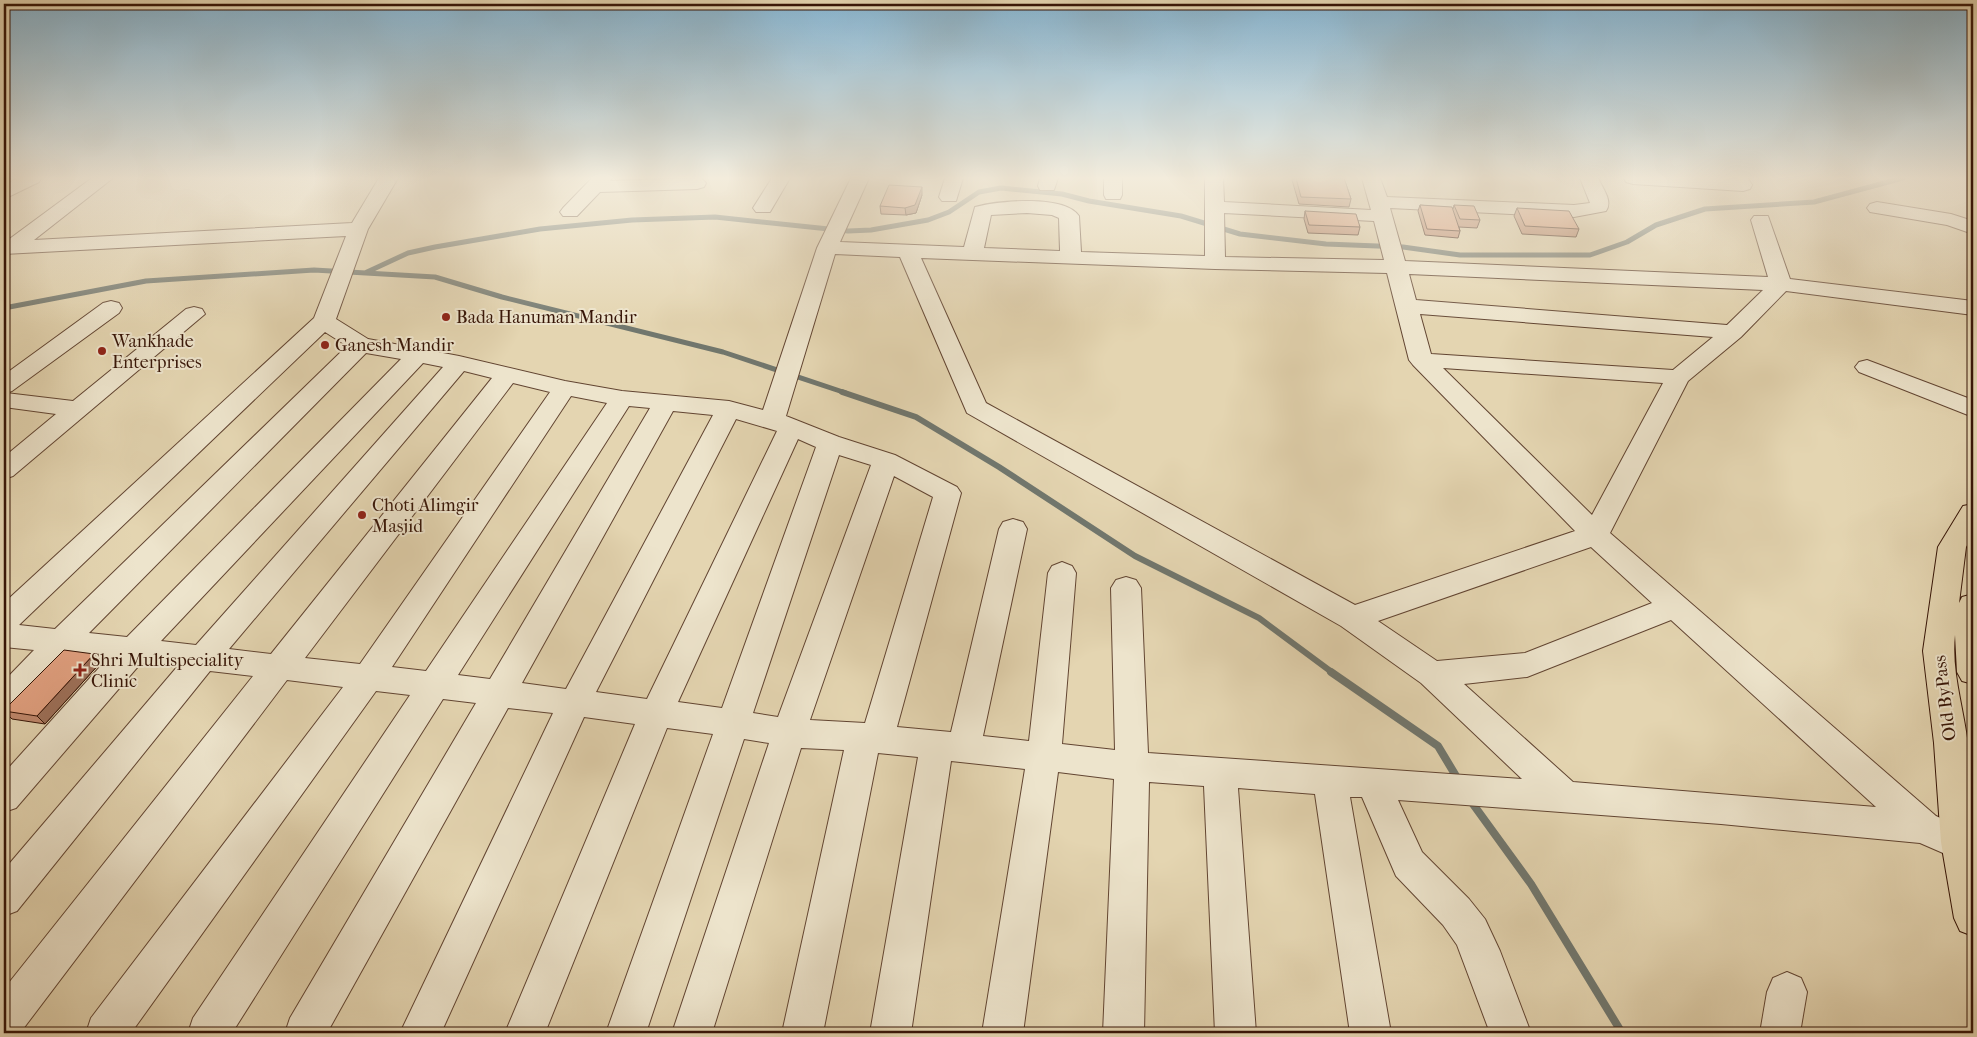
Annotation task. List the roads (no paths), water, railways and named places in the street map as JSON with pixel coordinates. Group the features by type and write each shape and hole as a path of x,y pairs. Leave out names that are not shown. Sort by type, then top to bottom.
{"main road":[{"name":"Old ByPass","path":"1973,513 1952,547 1938,651 1966,846 1973,918"},
{"name":"Old ByPass","path":"1973,605 1970,625 1973,672"}],"street":[{"path":"8,250 39,226"},
{"path":"4,621 324,321 337,281 360,226"},
{"path":"526,1033 656,714 781,424 786,378 829,244 837,226"},
{"path":"973,254 979,226"},
{"path":"1069,226 1070,258"},
{"path":"1213,226 1215,263"},
{"path":"1386,226 1421,360 1595,535 1922,827"},
{"path":"1763,226 1781,284"},
{"path":"8,250 358,229"},
{"path":"829,244 908,251 1215,263 1393,254 1781,284 1973,308"},
{"path":"908,251 976,408 1352,618 1432,674 1565,797"},
{"path":"1352,618 1595,535 1678,377 1733,332 1781,284"},
{"path":"1406,306 1733,332"},
{"path":"4,386 111,308"},
{"path":"4,470 194,314"},
{"path":"324,321 361,345 459,363 565,388 622,398 729,409 781,424 830,443 886,461 948,493 870,738 802,1033"},
{"path":"4,702 61,642 361,345"},
{"path":"4,797 134,650 418,356"},
{"path":"1421,360 1678,377"},
{"path":"4,898 203,658 459,363"},
{"path":"1867,367 1973,409"},
{"path":"4,1021 281,668 508,374"},
{"path":"106,1033 368,678 565,388"},
{"path":"208,1033 433,685 622,398"},
{"path":"4,400 76,409"},
{"path":"305,1033 665,402"},
{"path":"420,1033 574,704 729,409"},
{"path":"626,1033 830,443"},
{"path":"692,1033 789,733 886,461"},
{"path":"890,1033 951,747 1013,529"},
{"path":"1002,1033 1044,755 1062,573"},
{"path":"1123,1033 1132,766 1126,588"},
{"path":"1432,674 1526,665 1675,606"},
{"path":"4,635 433,685 733,723 789,733 870,738 1044,755 1132,766 1721,808 1922,827 1966,846"},
{"path":"1220,772 1235,1033"},
{"path":"1330,780 1370,1033"},
{"path":"1386,784 1408,864 1456,912 1475,938 1510,1033"},
{"path":"1780,1033 1788,992"}],"waterway":[{"path":"367,272 408,253 540,229 567,226"},
{"path":"804,226 848,231 892,226"},
{"path":"1215,226 1240,234 1326,244 1403,247 1460,255 1590,255 1627,242 1654,226"},
{"path":"4,308 146,281 314,270 435,277 502,297 723,352 846,393"},
{"path":"842,392 916,417 999,467 1135,556 1259,618 1333,673"},
{"path":"1331,672 1438,746 1459,781"},
{"path":"1470,800 1531,884 1622,1033"}],"place":[{"name":"Bada Hanuman Mandir","path":"446,317"},
{"name":"Ganesh Mandir","path":"325,345"},
{"name":"Wankhade Enterprises","path":"102,351"},
{"name":"Choti Alimgir Masjid","path":"362,515"},
{"name":"Shri Multispeciality Clinic","path":"80,670"}]}
